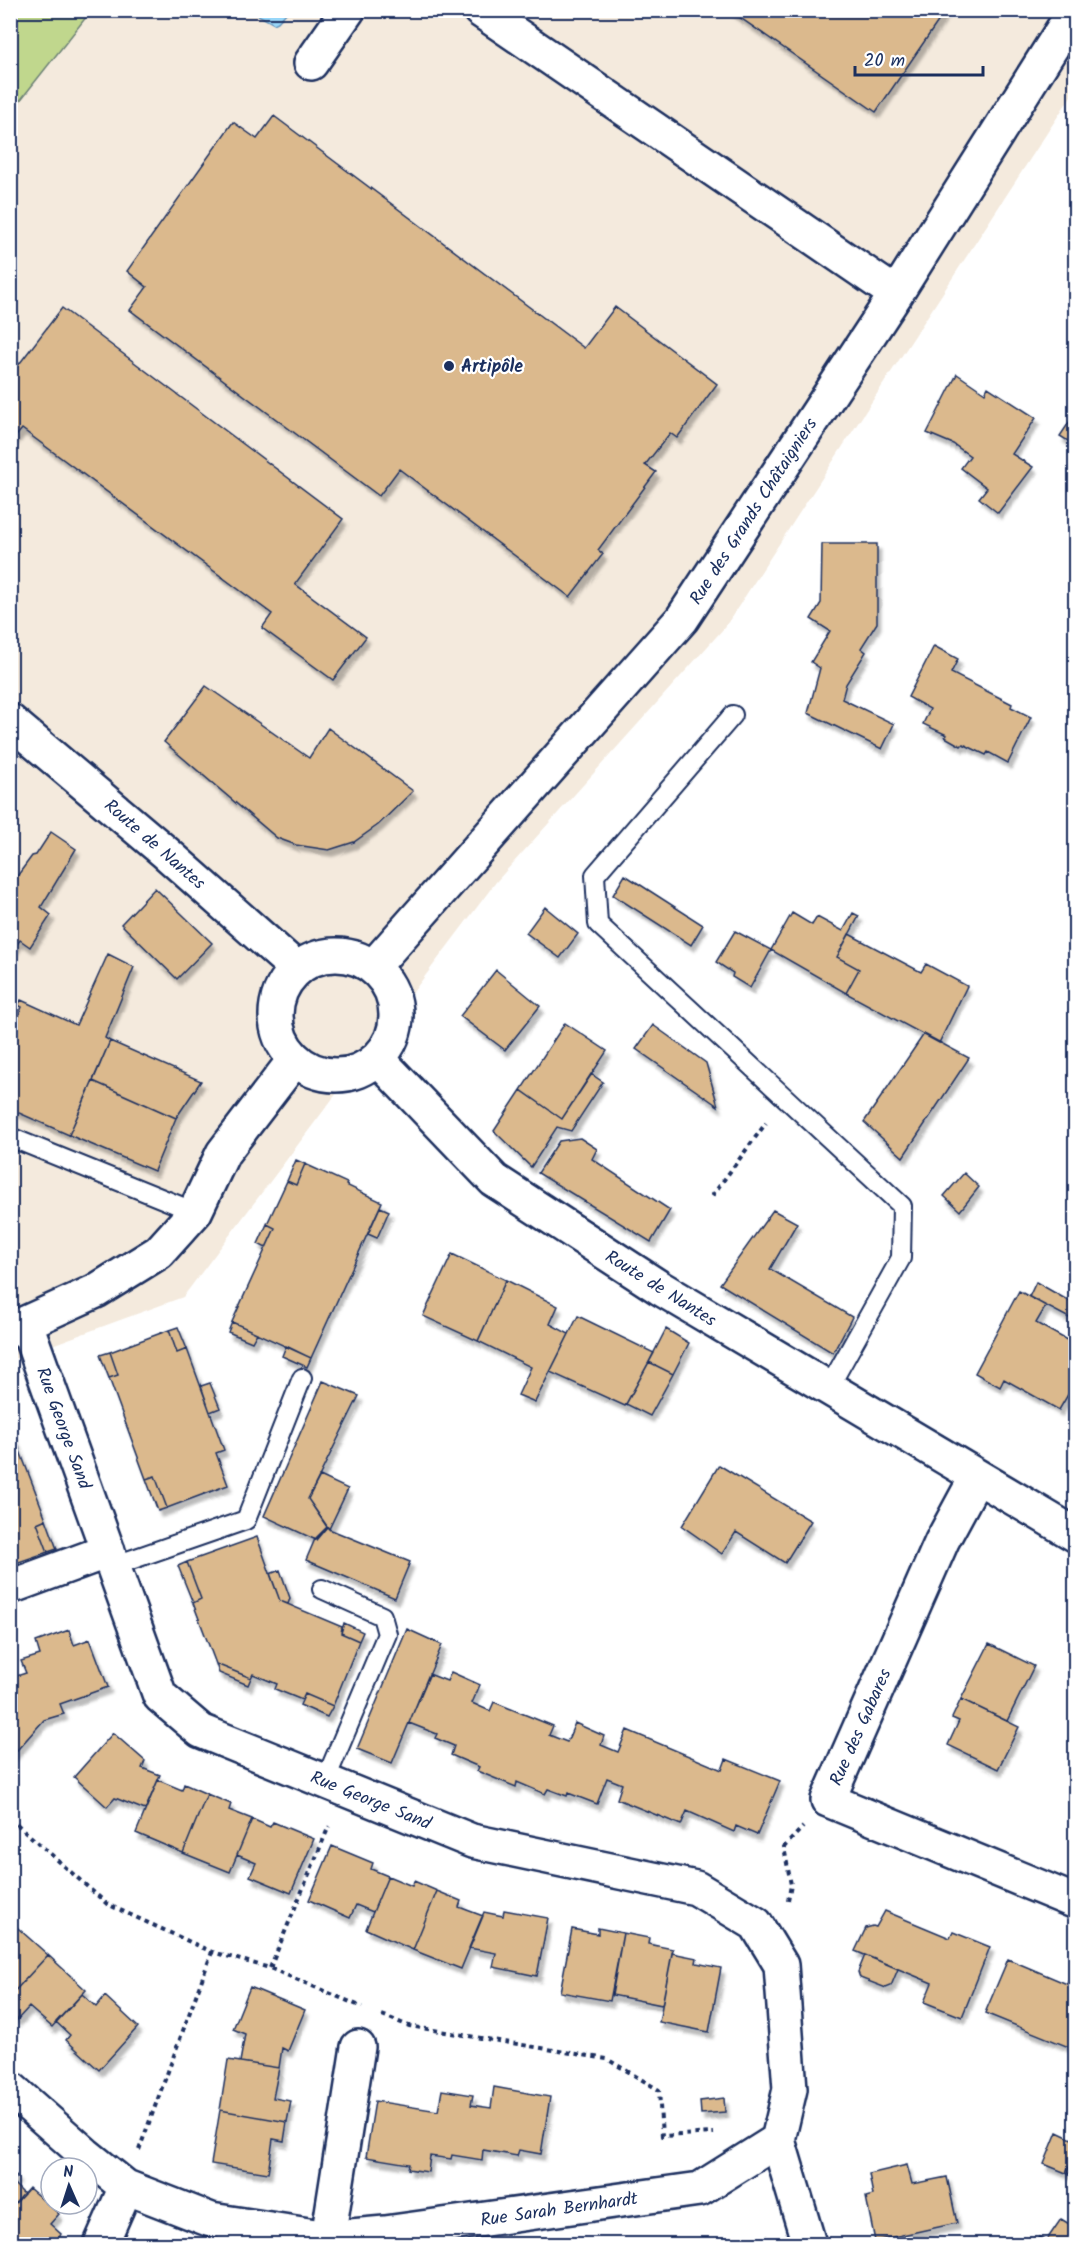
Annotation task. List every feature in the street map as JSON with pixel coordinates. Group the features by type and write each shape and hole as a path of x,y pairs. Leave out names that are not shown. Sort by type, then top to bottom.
{"street":[{"path":"311,63 348,10"},
{"path":"480,10 896,294"},
{"name":"Rue des Grands Châtaigniers","path":"372,967 682,619 896,294 1075,10"},
{"name":"Route de Nantes","path":"10,721 157,844 297,969"},
{"path":"329,955 352,957 372,967 388,984 396,1006 395,1029 391,1040 378,1059 351,1074 336,1075 307,1068 295,1059 280,1038 276,1013 282,989 297,969 329,955"},
{"path":"18,1327 96,1291 159,1252 195,1212 223,1153 295,1059"},
{"name":"Route de Nantes","path":"378,1059 494,1180 660,1288 976,1478 1076,1535"},
{"name":"Rue George Sand","path":"18,1327 111,1559 160,1696 201,1731 472,1841 696,1888 756,1924 781,1965 790,2089 777,2140"},
{"name":"Rue des Gabares","path":"976,1478 942,1541 828,1800 1076,1902"},
{"path":"10,1587 111,1559"},
{"path":"328,2238 358,2047"},
{"name":"Rue Sarah Bernhardt","path":"10,2088 126,2187 211,2220 328,2238 397,2231 700,2189 777,2140"},
{"path":"777,2140 809,2244"},
{"path":"101,2244 126,2187"}],"lane":[{"path":"733,715 595,875 598,924 902,1206 901,1258 828,1389"},
{"path":"10,1137 195,1212"},
{"path":"111,1559 246,1520 302,1378"},
{"path":"322,1589 382,1616 387,1634 335,1785"}],"path":[{"path":"712,1196 785,1098"},
{"path":"270,1968 335,1785"},
{"path":"762,1934 784,1919 791,1885 784,1847 828,1800"},
{"path":"10,1818 107,1904 212,1952 270,1968 363,2007"},
{"path":"126,2187 212,1952"},
{"path":"373,2012 409,2026 607,2059 659,2090 662,2136 714,2133 734,2167"}],"shaded area":[{"path":"91,11 1075,11 1075,90 725,627 496,882 183,1297 11,1360 11,112"}],"green space":[{"path":"10,11 91,11 11,112"}],"water":[{"path":"251,11 288,11 274,24"}],"building":[{"path":"729,10 946,10 876,112"},
{"name":"Artipôle","path":"274,116 584,348 615,307 717,384 677,438 670,433 645,465 656,472 598,550 603,554 570,597 399,469 379,496 130,310 147,287 127,271 233,122 257,139"},
{"path":"62,308 343,519 295,584 366,637 333,680 262,628 272,614 22,429 12,441 10,440 10,376"},
{"path":"957,374 985,393 988,387 1036,418 1012,454 1033,467 998,513 979,498 987,488 961,468 970,456 953,444 927,433"},
{"path":"1076,412 1076,446 1060,436"},
{"path":"822,544 877,544 877,623 861,648 866,652 846,684 842,699 894,724 882,749 808,713 820,668 811,662 830,631 811,619 821,603"},
{"path":"934,646 958,659 951,673 1012,704 1011,707 1031,717 1008,763 988,752 986,755 963,744 961,746 945,737 947,735 923,724 930,709 908,697"},
{"path":"206,686 309,758 328,728 413,791 378,825 354,842 329,850 296,845 277,838 164,742"},
{"path":"51,832 76,849 41,907 51,915 30,947 20,940 10,954 10,877 15,879 32,856 36,855"},
{"path":"625,875 703,925 691,945 613,895"},
{"path":"155,888 212,943 177,979 121,924"},
{"path":"545,907 578,934 560,958 526,933"},
{"path":"792,913 812,925 817,917 843,931 853,913 859,916 837,957 859,969 846,993 771,950"},
{"path":"735,931 771,950 750,988 732,977 733,973 716,962"},
{"path":"849,934 921,972 926,964 967,986 939,1043 846,993 859,969 837,957"},
{"path":"108,954 134,967 105,1038 110,1041 69,1135 10,1109 10,1034 22,1007 18,1005 21,1000 76,1025"},
{"path":"496,970 540,1006 505,1050 460,1016"},
{"path":"565,1023 607,1051 562,1119 521,1090"},
{"path":"653,1025 706,1063 718,1106 636,1049"},
{"path":"924,1034 969,1058 903,1157 864,1122"},
{"path":"110,1041 201,1081 176,1118 93,1081"},
{"path":"591,1074 603,1082 571,1131 557,1127 531,1167 494,1131 521,1090 562,1119"},
{"path":"93,1081 176,1118 154,1171 69,1135"},
{"path":"580,1138 597,1149 592,1159 670,1210 651,1242 538,1173 559,1141"},
{"path":"296,1160 305,1164 296,1185 287,1181"},
{"path":"305,1164 382,1202 311,1358 232,1322 275,1228 267,1224 287,1181 296,1185"},
{"path":"964,1173 979,1187 960,1211 944,1196"},
{"path":"380,1207 389,1211 377,1238 368,1234"},
{"path":"773,1210 797,1223 770,1269 852,1317 833,1353 720,1284"},
{"path":"267,1224 275,1228 266,1248 258,1244"},
{"path":"452,1254 506,1280 478,1341 423,1316"},
{"path":"506,1280 558,1306 550,1324 569,1334 535,1402 518,1395 531,1367 478,1341"},
{"path":"1036,1282 1076,1305 1075,1321 1029,1297"},
{"path":"1019,1291 1046,1306 1036,1323 1076,1345 1076,1381 1059,1410 1004,1379 1000,1387 975,1373"},
{"path":"578,1316 654,1353 625,1406 550,1372"},
{"path":"232,1322 257,1333 252,1342 228,1332"},
{"path":"178,1327 187,1349 177,1353 169,1330"},
{"path":"666,1329 689,1343 673,1374 649,1362"},
{"path":"169,1330 177,1353 187,1349 224,1450 216,1453 228,1485 167,1508 155,1476 146,1479 109,1378 118,1375 110,1352"},
{"path":"286,1346 311,1358 307,1367 282,1356"},
{"path":"110,1352 118,1375 109,1378 100,1355"},
{"path":"649,1362 673,1374 650,1416 626,1404"},
{"path":"323,1381 359,1396 308,1499 327,1527 316,1540 264,1516"},
{"path":"210,1383 220,1408 210,1412 201,1386"},
{"path":"10,1425 46,1519 37,1523 48,1552 10,1565"},
{"path":"719,1465 811,1521 785,1563 736,1532 722,1554 682,1526"},
{"path":"155,1476 167,1508 158,1511 146,1479"},
{"path":"320,1476 348,1489 329,1529 308,1499"},
{"path":"46,1519 57,1549 48,1552 37,1523"},
{"path":"327,1527 410,1562 395,1598 306,1560 315,1539"},
{"path":"257,1537 280,1601 342,1627 341,1633 359,1641 333,1706 305,1694 302,1700 275,1689 277,1684 253,1674 251,1678 216,1664 193,1603 201,1599 187,1562"},
{"path":"187,1562 201,1599 193,1603 178,1566"},
{"path":"280,1570 290,1598 288,1604 280,1601 270,1574"},
{"path":"344,1623 363,1632 359,1641 341,1633"},
{"path":"407,1629 442,1645 392,1763 357,1749"},
{"path":"69,1630 74,1645 90,1639 108,1687 60,1704 64,1714 44,1720 10,1758 10,1678 26,1673 21,1661 40,1655 36,1642"},
{"path":"989,1644 1034,1666 1007,1721 961,1699"},
{"path":"216,1664 251,1678 248,1685 219,1673"},
{"path":"451,1672 480,1685 472,1703 490,1711 494,1702 553,1726 549,1735 567,1742 575,1723 604,1736 601,1745 618,1752 627,1730 722,1770 726,1759 780,1781 757,1835 736,1826 734,1832 687,1811 681,1825 617,1799 622,1784 607,1778 597,1804 568,1793 567,1796 548,1789 545,1794 517,1782 516,1787 477,1771 479,1767 451,1755 454,1746 435,1738 437,1734 409,1723 429,1674 447,1681"},
{"path":"305,1694 333,1706 327,1717 300,1705"},
{"path":"961,1699 1019,1727 998,1769 948,1745 959,1721 952,1718"},
{"path":"113,1733 145,1761 142,1768 160,1775 145,1810 115,1798 107,1807 74,1777"},
{"path":"158,1780 182,1790 184,1784 207,1794 183,1853 136,1833"},
{"path":"207,1794 231,1804 229,1810 252,1819 230,1872 183,1853"},
{"path":"252,1819 270,1827 273,1822 314,1839 291,1893 250,1876 256,1863 237,1855"},
{"path":"332,1846 373,1863 371,1869 388,1876 373,1912 356,1905 350,1918 309,1900"},
{"path":"388,1876 412,1886 414,1881 437,1891 413,1950 366,1929"},
{"path":"437,1891 461,1901 459,1907 483,1916 461,1969 413,1950"},
{"path":"504,1910 548,1918 537,1976 493,1967 496,1953 469,1948 484,1912 503,1916"},
{"path":"885,1911 950,1938 953,1932 990,1947 962,2017 924,2002 932,1983 855,1951 866,1928 876,1927"},
{"path":"10,1921 48,1955 10,1996"},
{"path":"598,1928 623,1933 610,2001 560,1992 572,1929 598,1934"},
{"path":"623,1933 649,1938 648,1944 673,1949 662,2005 612,1995"},
{"path":"672,1953 697,1958 696,1963 721,1968 709,2032 659,2022"},
{"path":"48,1955 86,1990 52,2027 29,2007 17,2020 10,2014 10,1996"},
{"path":"865,1955 898,1969 891,1986 886,1988 860,1978 858,1972"},
{"path":"1008,1959 1067,1984 1071,1973 1076,1974 1076,2050 985,2013"},
{"path":"250,1987 305,2010 288,2051 282,2048 279,2068 240,2062 245,2034 233,2029"},
{"path":"82,1994 96,2007 105,1996 138,2027 99,2070 66,2040 70,2035 56,2022"},
{"path":"228,2060 279,2068 273,2098 291,2101 287,2122 220,2110"},
{"path":"494,2087 550,2097 541,2154 519,2150 517,2156 483,2150 482,2160 452,2155 451,2159 430,2156 428,2172 408,2169 409,2164 366,2157 375,2101 438,2111 442,2090 473,2095 471,2105 491,2108"},
{"path":"724,2098 725,2112 701,2114 700,2101"},
{"path":"220,2110 287,2122 284,2141 273,2139 268,2173 211,2164"},
{"path":"1057,2132 1076,2141 1076,2153 1066,2173 1044,2164"},
{"path":"1072,2161 1076,2162 1076,2177 1066,2173"},
{"path":"907,2165 912,2184 947,2177 957,2223 875,2241 866,2197 873,2195 869,2174"},
{"path":"10,2171 17,2177 12,2182 24,2194 10,2209"},
{"path":"29,2188 39,2197 39,2216 57,2216 50,2224 61,2234 56,2244 10,2244 10,2209"},
{"path":"1061,2219 1076,2228 1076,2244 1034,2244 1039,2237 1046,2241"}],"place":[{"name":"Artipôle","path":"449,366"}]}
